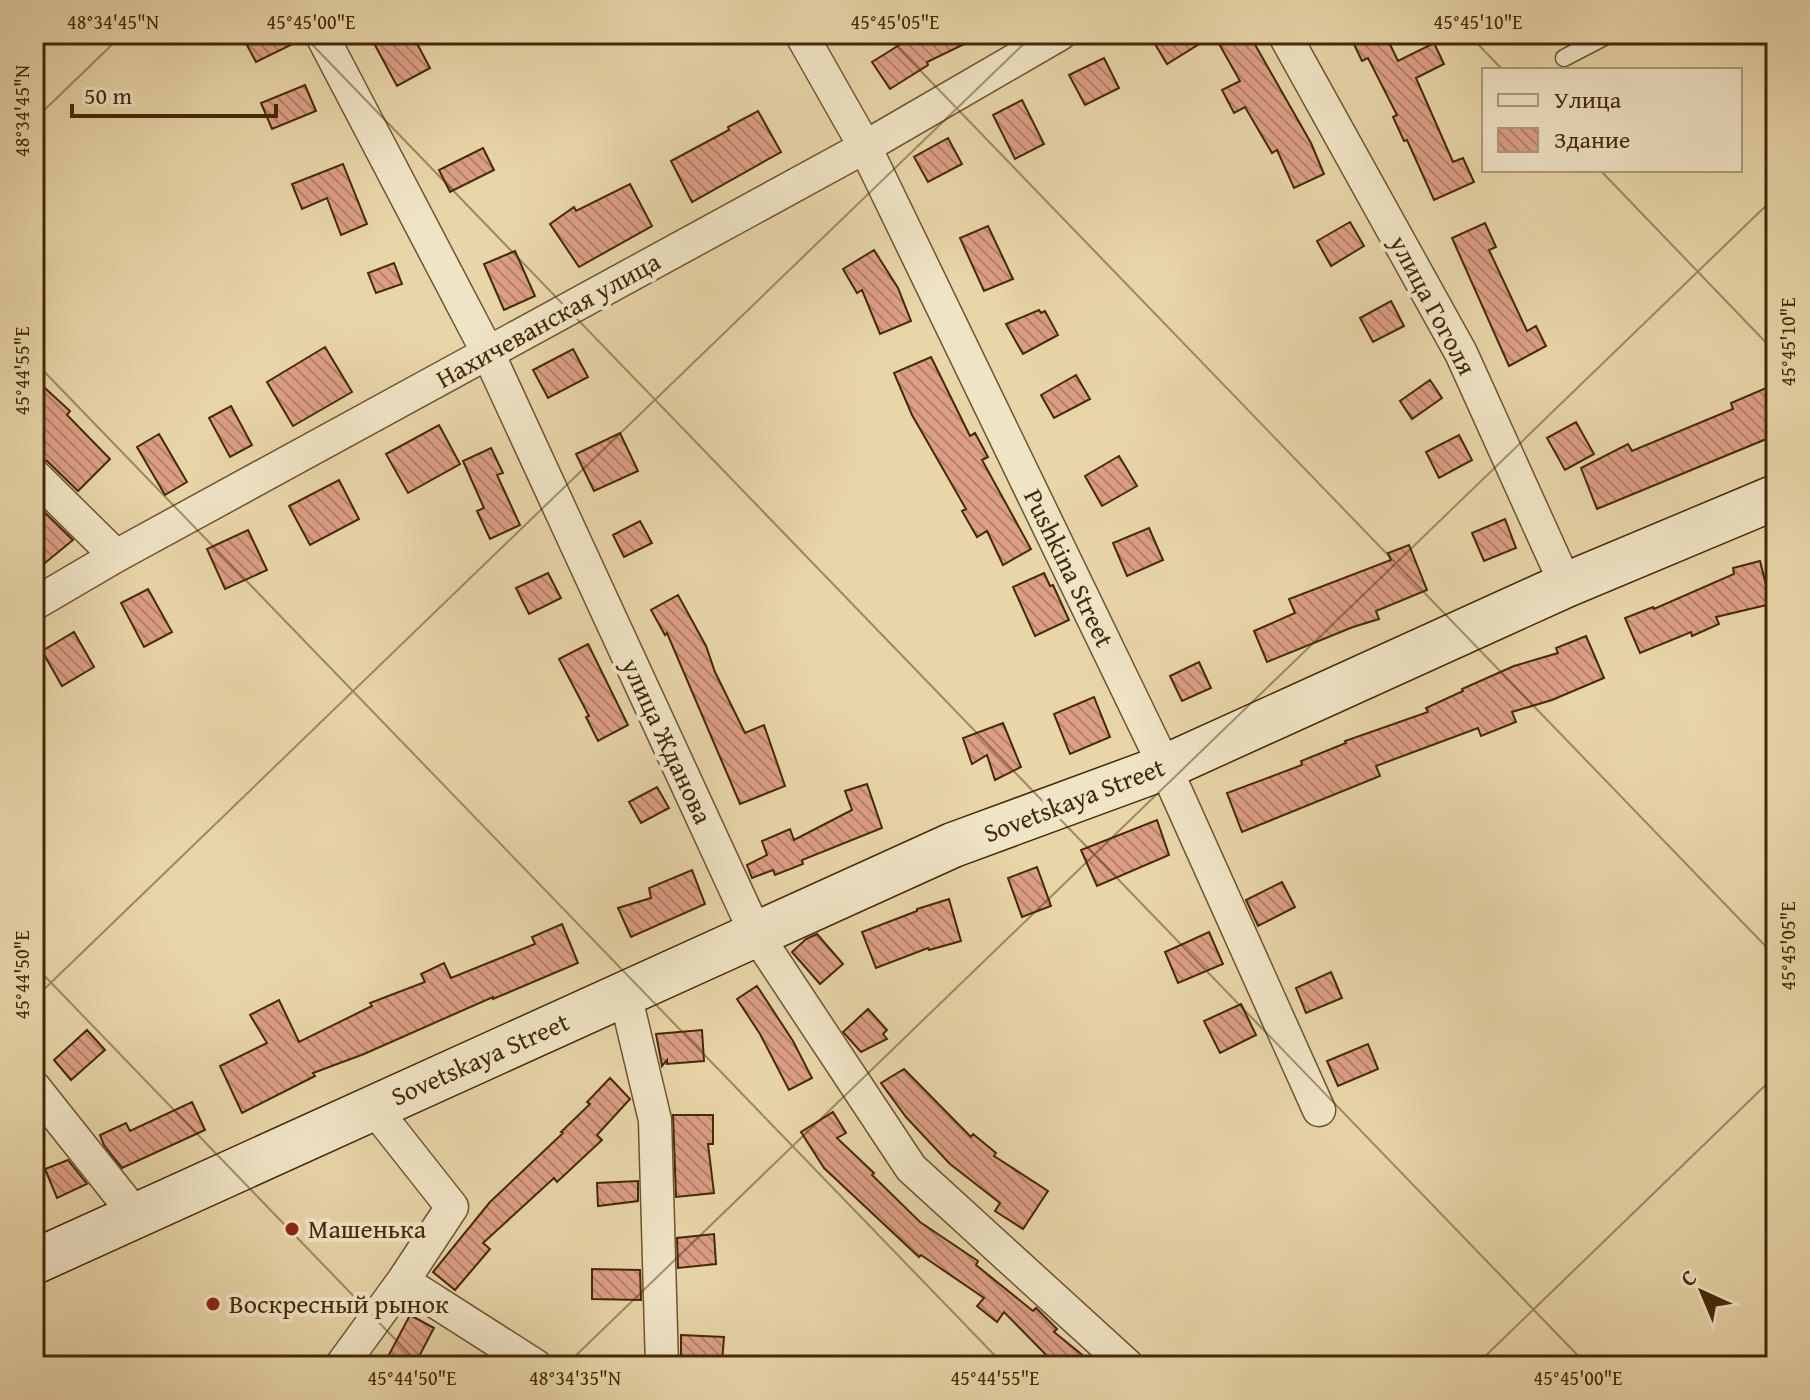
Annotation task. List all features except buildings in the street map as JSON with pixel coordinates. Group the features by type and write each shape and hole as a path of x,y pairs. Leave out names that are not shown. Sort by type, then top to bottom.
{"street":[{"name":"улица Жданова","path":"321,34 488,353 756,934 911,1168 1128,1366"},
{"name":"Pushkina Street","path":"801,34 865,147 1165,767 1319,1110"},
{"name":"Нахичеванская улица","path":"34,604 116,556 865,147 1060,34"},
{"name":"улица Гоголя","path":"1284,34 1461,353 1566,585"},
{"path":"34,475 116,556"},
{"name":"Sovetskaya Street","path":"34,1262 953,845 1165,767 1566,585 1776,497"},
{"path":"625,994 655,1120 662,1366"},
{"path":"34,1087 135,1214"},
{"name":"Sovetskaya Street","path":"341,1366 452,1207 373,1107"},
{"path":"403,1281 536,1366"}],"lane":[{"path":"1564,58 1610,34"}],"place":[{"name":"Машенька","path":"292,1229"},
{"name":"Воскресный рынок","path":"213,1304"}]}
